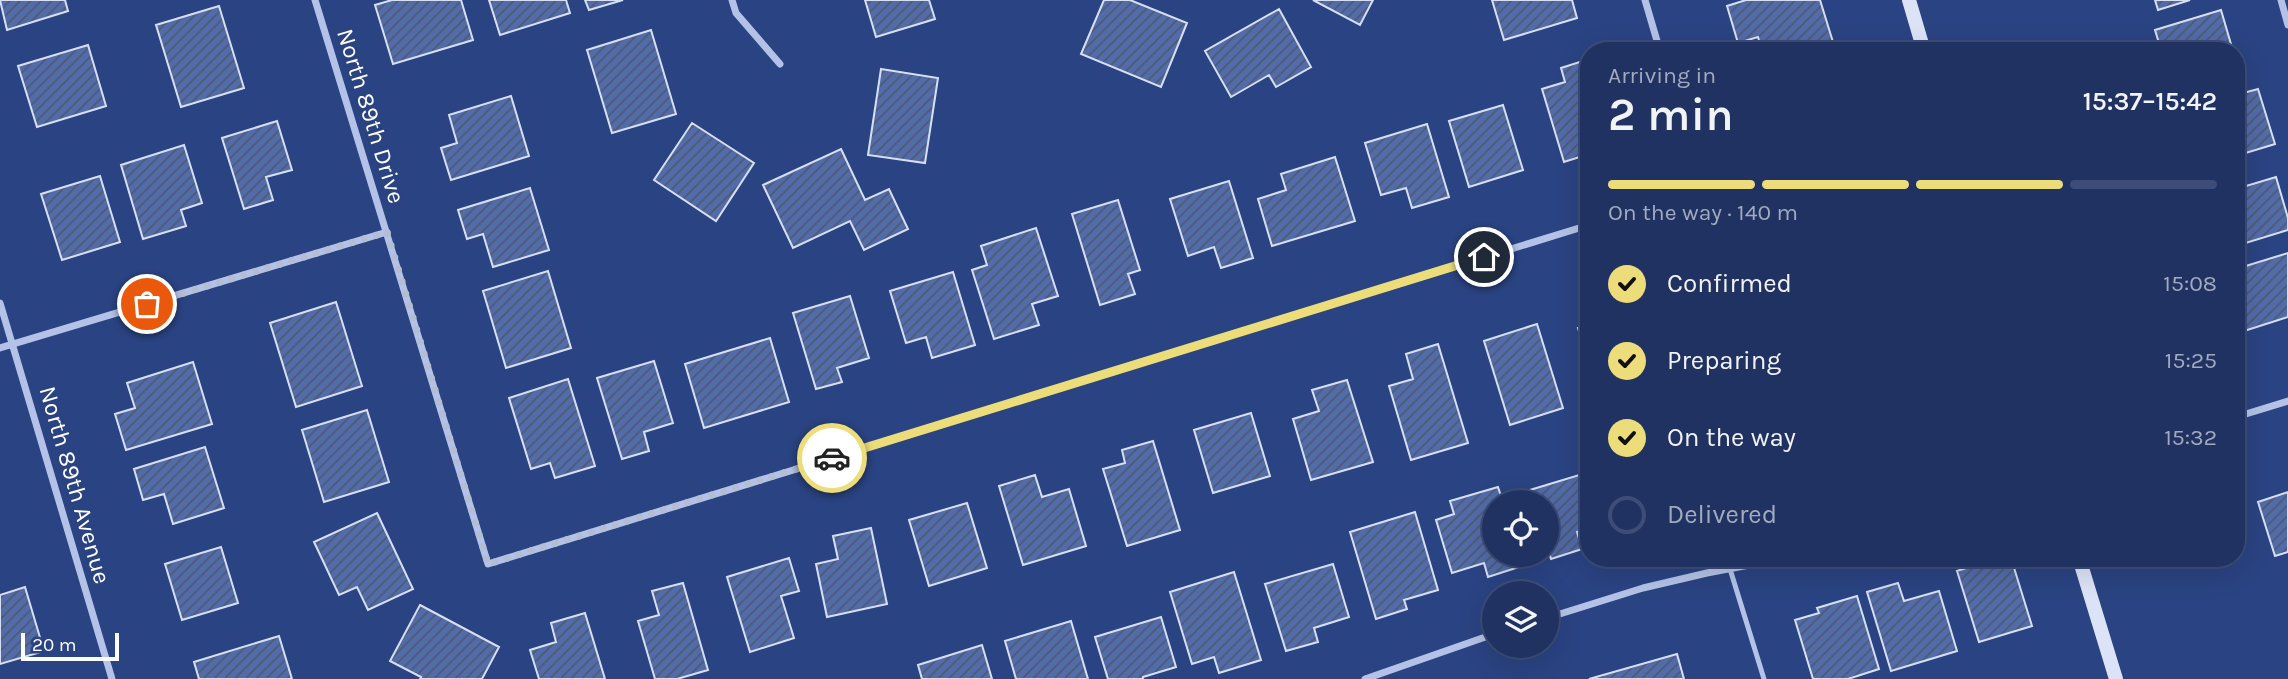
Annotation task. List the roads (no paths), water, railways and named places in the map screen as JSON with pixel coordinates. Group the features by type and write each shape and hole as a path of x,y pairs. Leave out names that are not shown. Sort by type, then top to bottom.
{"main road":[{"path":"1909,0 1921,42"},
{"path":"2082,567 2116,679"}],"street":[{"name":"North 89th Drive","path":"315,0 488,564 1580,228"},
{"path":"732,0 736,13 780,64"},
{"path":"1646,0 1658,42"},
{"path":"2281,0 2288,25"},
{"path":"0,348 387,232"},
{"name":"North 89th Avenue","path":"0,303 112,679"},
{"path":"2245,414 2288,401"},
{"path":"1559,614 1643,588 1740,567"},
{"path":"1365,679 1482,639"}],"lane":[{"path":"1730,569 1764,679"}]}
